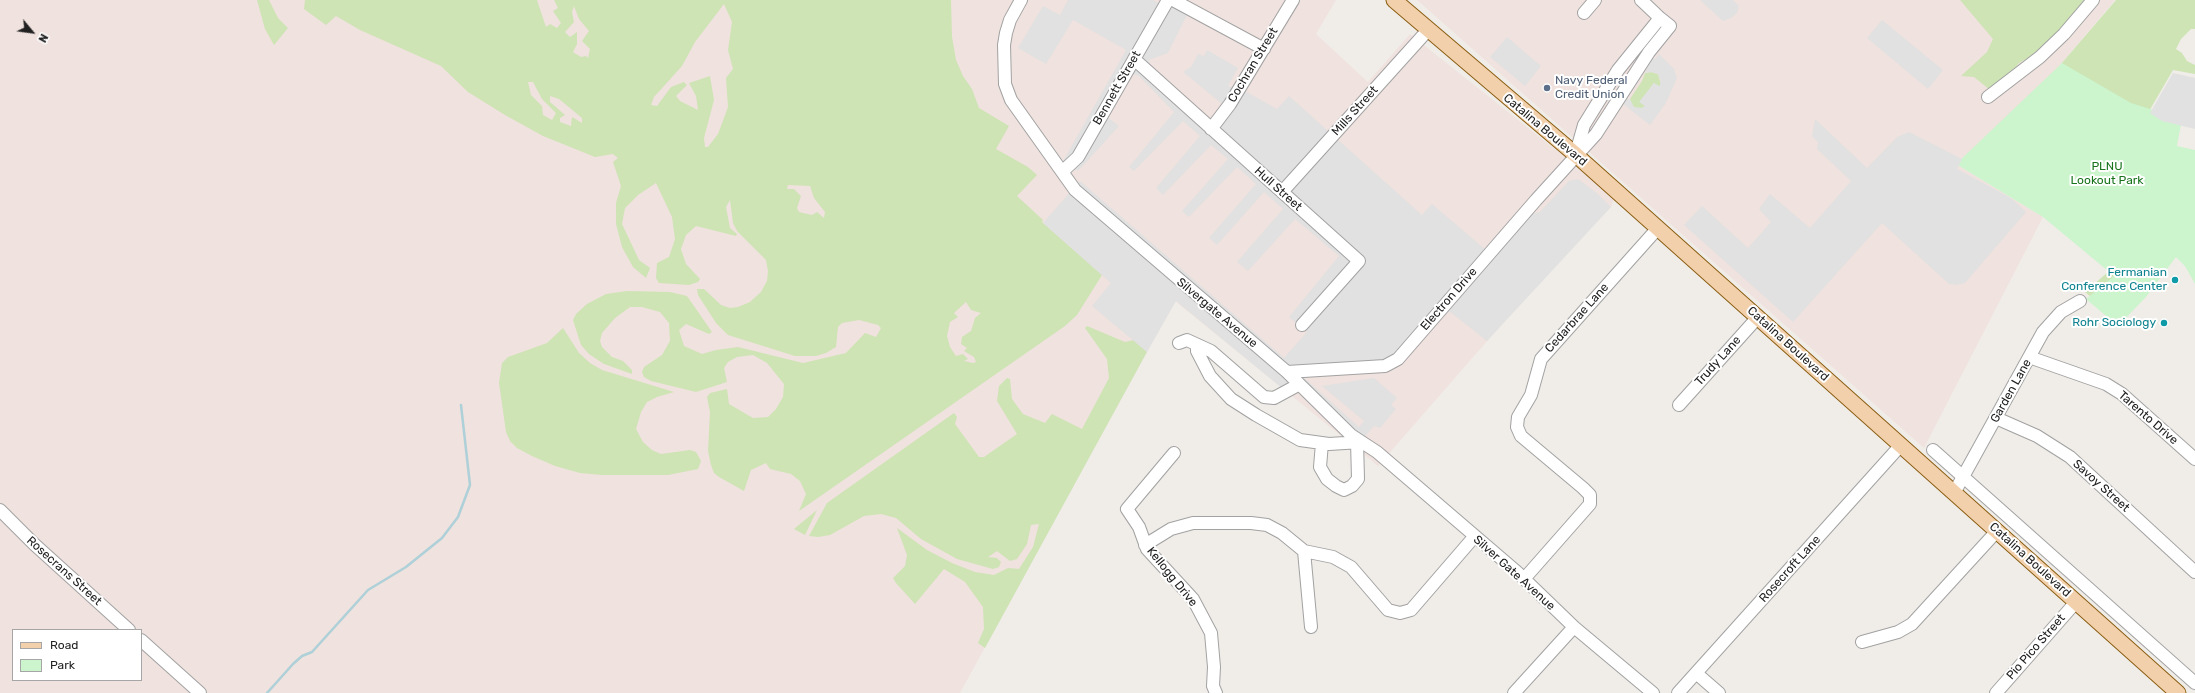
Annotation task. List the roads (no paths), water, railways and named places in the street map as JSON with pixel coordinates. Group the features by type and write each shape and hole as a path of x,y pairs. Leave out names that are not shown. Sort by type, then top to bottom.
{"main road":[{"name":"Catalina Boulevard","path":"1394,0 1576,155 2178,693"}],"street":[{"path":"1021,0 1010,20 1006,33 1004,45 1005,84 1010,100 1063,170"},
{"path":"1168,0 1264,49"},
{"name":"Bennett Street","path":"1063,170 1078,157 1168,0"},
{"name":"Cochran Street","path":"1211,128 1230,104 1293,0"},
{"path":"1584,12 1594,0"},
{"path":"1641,0 1660,18"},
{"path":"1988,97 2040,57 2064,34 2093,0"},
{"name":"Electron Drive","path":"1286,372 1385,366 1398,359 1596,134 1649,52 1670,26 1660,18 1618,70 1584,125 1576,155"},
{"name":"Mills Street","path":"1282,192 1428,30"},
{"name":"Hull Street","path":"1134,59 1359,261 1302,326"},
{"name":"Silvergate Avenue","path":"1063,170 1075,190 1286,372 1350,435 1377,452"},
{"name":"Cedarbrae Lane","path":"1524,579 1590,504 1590,495 1521,436 1518,427 1518,417 1531,395 1541,359 1658,228"},
{"name":"Garden Lane","path":"1954,493 2043,332 2061,312 2080,301"},
{"name":"Trudy Lane","path":"1680,405 1758,317"},
{"path":"1179,343 1186,340 1211,351 1264,397 1274,398 1298,385"},
{"path":"1197,345 1197,351 1210,376 1231,399 1256,416 1300,440 1322,443 1329,444 1359,441 1358,479 1352,486 1344,490 1327,479 1320,467 1322,443"},
{"name":"Tarento Drive","path":"2029,357 2088,376 2116,390 2195,459"},
{"name":"Savoy Street","path":"1996,418 2037,436 2070,458 2195,572"},
{"name":"Rosecroft Lane","path":"1678,693 1901,445"},
{"name":"Catalina Boulevard","path":"1933,450 2195,683"},
{"name":"Silver Gate Avenue","path":"1377,452 1524,579 1574,627 1653,693"},
{"path":"1146,545 1139,527 1127,509 1174,453"},
{"name":"Rosecrans Street","path":"0,510 34,544 129,629"},
{"name":"Kellogg Drive","path":"1216,693 1213,686 1214,667 1211,633 1194,599 1146,545 1171,529 1193,523 1251,523 1267,525 1282,533 1304,550 1333,557 1351,566 1388,610 1400,613 1411,610 1474,537"},
{"path":"1862,642 1898,632 1912,624 1997,531"},
{"path":"1304,550 1312,627"},
{"name":"Pio Pico Street","path":"1996,693 2076,602"},
{"path":"1514,693 1574,627"},
{"path":"142,641 200,693"},
{"path":"1696,674 1719,693"}],"waterway":[{"path":"267,693 293,664 302,656 312,652 368,590 406,567 442,538 458,517 470,485 461,405"}],"place":[{"name":"Navy Federal Credit Union","path":"1547,88"},
{"name":"Fermanian Conference Center","path":"2175,280"},
{"name":"Rohr Sociology","path":"2164,323"}],"park label":[{"name":"PLNU Lookout Park","path":"2107,174"}]}
